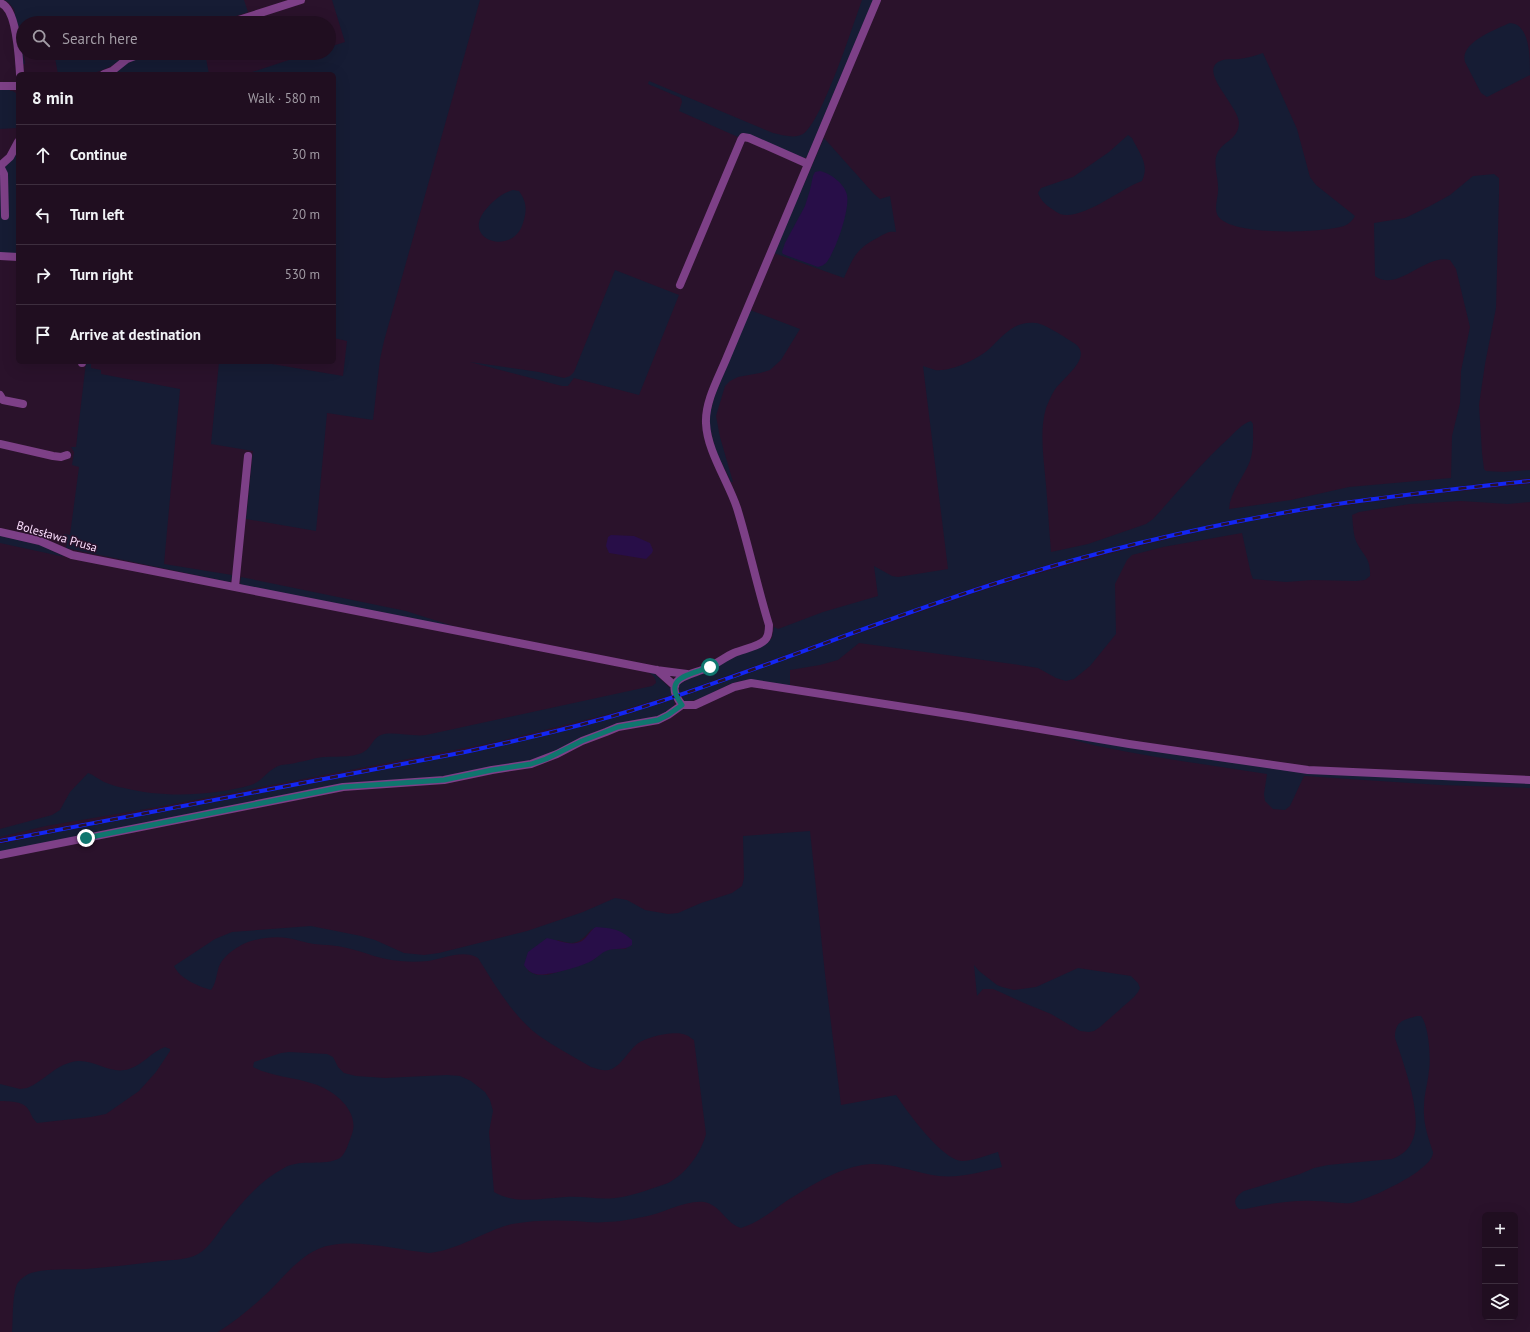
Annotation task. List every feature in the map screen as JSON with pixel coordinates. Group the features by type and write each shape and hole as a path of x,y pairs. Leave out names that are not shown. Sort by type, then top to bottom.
{"street":[{"path":"250,16 301,0"},
{"path":"682,705 675,692 675,686 678,681 687,674 710,667 733,654 761,643 765,640 769,632 769,625 737,508 708,439 706,416 718,379 877,0"},
{"path":"0,3 6,6 11,15 16,38"},
{"path":"19,60 20,72"},
{"path":"109,72 126,60"},
{"path":"0,86 16,86"},
{"path":"680,285 743,137 749,138 808,164"},
{"path":"5,216 4,174 0,166 10,157 16,146"},
{"path":"0,256 16,257"},
{"path":"0,395 3,400 23,404"},
{"path":"0,444 53,456 61,457 67,455"},
{"path":"234,587 248,456"},
{"name":"Bolesława Prusa","path":"0,532 40,541 72,555 656,670 687,674"},
{"path":"656,670 675,686"},
{"path":"0,855 343,787 444,780 531,764 546,759 582,741 618,727 658,720 682,705 695,705 742,684 760,684 1129,744 1308,770 1530,780"}],"shaded area":[{"path":"4,0 244,0 248,12 236,16 16,16 16,21 14,9"},
{"path":"332,0 480,0 384,341 380,359 373,420 327,413 316,531 246,519 253,451 211,444 219,364 272,364 343,376 347,341 336,338 336,72 252,72 289,60 336,60 336,45 345,42"},
{"path":"862,0 873,0 807,157 804,158 744,133 741,133 738,137 679,111 682,102 681,98 648,84 649,81 773,133 788,136 803,134 811,126 828,93"},
{"path":"1510,23 1517,25 1522,29 1525,35 1528,43 1530,59 1530,75 1487,97 1481,93 1465,62 1465,55 1473,43 1480,38"},
{"path":"1263,53 1297,129 1310,177 1316,185 1355,216 1351,222 1344,226 1297,231 1255,230 1237,227 1224,221 1217,214 1218,183 1216,158 1220,149 1236,133 1239,123 1233,108 1217,82 1214,74 1214,67 1218,62 1223,60 1245,58"},
{"path":"55,60 122,60 97,72 58,72"},
{"path":"134,60 206,60 209,72 113,72"},
{"path":"0,89 10,89 10,91 16,93 16,128 0,129"},
{"path":"1128,135 1132,138 1143,159 1145,169 1142,181 1102,203 1080,213 1069,215 1059,214 1042,201 1038,193 1041,188 1073,177 1109,152"},
{"path":"824,138 874,194 880,199 890,196 896,232 886,233 860,249 853,259 844,278 774,253"},
{"path":"16,154 16,254 0,253 0,171"},
{"path":"815,172 824,172 840,183 846,191 847,201 844,220 838,240 826,263 818,267 783,254 782,252 785,243 805,206 813,176"},
{"path":"1494,174 1499,178 1496,308 1479,405 1482,453 1484,469 1486,471 1504,472 1530,470 1530,478 1327,503 1164,535 1051,564 982,585 679,693 679,685 683,680 768,642 772,638 774,627 778,629 823,612 878,596 874,566 892,576 898,577 948,569 923,366 935,370 941,370 955,367 970,361 983,354 1009,330 1021,324 1036,323 1050,328 1074,343 1079,349 1081,355 1075,367 1054,391 1046,408 1044,417 1043,446 1051,552 1088,544 1146,524 1153,519 1199,467 1239,428 1251,421 1253,424 1253,447 1250,461 1232,497 1229,509 1291,500 1349,487 1451,478 1452,436 1460,403 1461,371 1470,327 1456,269 1450,260 1441,259 1431,262 1393,280 1384,280 1375,276 1374,223 1405,218 1450,195 1473,176"},
{"path":"513,190 519,191 525,203 526,211 523,223 517,234 509,240 499,242 490,240 483,235 479,228 480,218 493,201"},
{"path":"615,270 679,295 639,395 574,378 568,386 562,386 470,362 539,372 564,378 570,376 574,372"},
{"path":"750,310 800,329 781,360 770,370 738,377 730,381 725,386 716,416 720,437 733,482 731,482 716,451 709,424 710,413 715,395"},
{"path":"86,364 91,364 91,368 101,370 101,374 180,389 164,564 232,575 231,581 229,582 66,548 67,541 64,534 70,535 79,467 72,465 74,452 71,447 76,447"},
{"path":"1530,484 1530,502 1508,504 1461,501 1410,504 1359,512 1352,515 1356,541 1369,564 1370,576 1365,580 1312,580 1286,582 1253,579 1242,533 1163,547 1132,555 1127,560 1115,584 1116,634 1090,666 1074,679 1066,681 1056,678 1038,668 859,643 838,660 820,665 790,670 790,686 746,680 733,683 707,696 693,700 685,701 681,696 992,587 1081,561 1201,531 1324,508 1406,497"},
{"path":"611,535 634,536 650,543 653,550 652,553 646,559 609,553 606,546 608,537"},
{"path":"0,536 40,545 65,557 0,543"},
{"path":"241,577 406,611 456,627 242,585 240,583"},
{"path":"647,671 654,673 671,689 671,695 613,713 496,742 158,807 46,826 0,837 0,829 52,815 60,810 70,792 88,773 104,782 139,791 171,794 220,792 251,785 281,765 322,757 359,754 367,750 375,739 385,734 426,735 652,686 656,683 655,679"},
{"path":"674,699 674,707 666,714 544,757 448,777 390,780 0,852 0,844 486,749 599,722"},
{"path":"1057,734 1257,765 1530,782 1530,788 1440,785 1304,776 1290,806 1285,810 1273,809 1265,801 1264,794 1267,774 1167,759 1085,743"},
{"path":"810,831 841,1105 896,1095 926,1134 945,1153 954,1159 966,1161 998,1152 1002,1167 955,1176 939,1176 879,1164 868,1164 849,1168 802,1191 758,1220 741,1228 731,1223 719,1210 710,1204 697,1202 681,1205 650,1215 620,1221 544,1221 512,1224 451,1248 429,1253 368,1245 332,1245 312,1252 303,1258 253,1306 218,1332 12,1332 15,1289 18,1282 27,1275 44,1270 86,1269 178,1260 194,1256 199,1254 207,1247 250,1194 275,1173 298,1163 334,1161 342,1156 352,1134 353,1125 349,1110 337,1096 322,1087 268,1073 253,1067 254,1062 281,1053 327,1054 333,1057 338,1067 344,1073 356,1076 385,1078 447,1075 460,1076 471,1081 485,1092 490,1100 493,1111 489,1132 494,1192 502,1196 520,1200 572,1197 603,1199 615,1198 645,1191 675,1179 687,1169 697,1155 706,1134 694,1040 687,1035 675,1033 646,1039 636,1045 619,1064 612,1069 604,1070 591,1067 551,1044 529,1027 512,1009 478,958 466,954 453,955 428,961 403,961 373,956 339,946 311,943 283,937 262,938 243,944 222,961 211,990 195,984 180,975 174,966 215,939 232,932 311,926 375,940 404,953 424,955 439,953 527,931 583,912 615,898 627,900 645,910 668,914 678,913 701,903 732,893 742,886 744,878 743,836","holes":["592,929 627,949 610,949 602,952 593,960 547,975 537,975 528,971 558,940 569,943 577,942"]},
{"path":"596,927 620,931 632,940 632,945 626,948 606,951 593,960 574,968 548,974 541,975 532,973 524,965 528,952 547,938 569,943 578,943"},
{"path":"974,965 979,971 997,985 1014,990 1036,987 1078,968 1131,976 1138,983 1140,988 1134,997 1100,1027 1089,1032 1080,1031 1051,1014 993,989 983,989 977,996"},
{"path":"1421,1016 1426,1027 1429,1042 1430,1065 1425,1098 1424,1119 1433,1152 1430,1159 1423,1167 1399,1183 1385,1190 1351,1203 1296,1201 1239,1209 1235,1204 1235,1201 1244,1191 1300,1174 1314,1168 1328,1165 1392,1159 1402,1154 1407,1149 1413,1139 1416,1116 1411,1088 1395,1038 1395,1032 1396,1028 1401,1022"},
{"path":"165,1047 170,1049 170,1051 156,1072 139,1091 106,1114 37,1123 24,1105 17,1102 0,1101 0,1084 20,1089 27,1088 63,1065 78,1061 85,1061 116,1070 129,1069 139,1065 155,1052"}],"railway":[{"path":"0,841 465,752 583,724 698,689 968,592 1121,547 1231,523 1305,509 1530,481"}],"route":[{"path":"86,838 343,787 444,780 475,773 531,764 557,754 582,741 618,727 658,720 668,715 682,705 675,692 675,686 678,681 687,674 710,667"}]}
